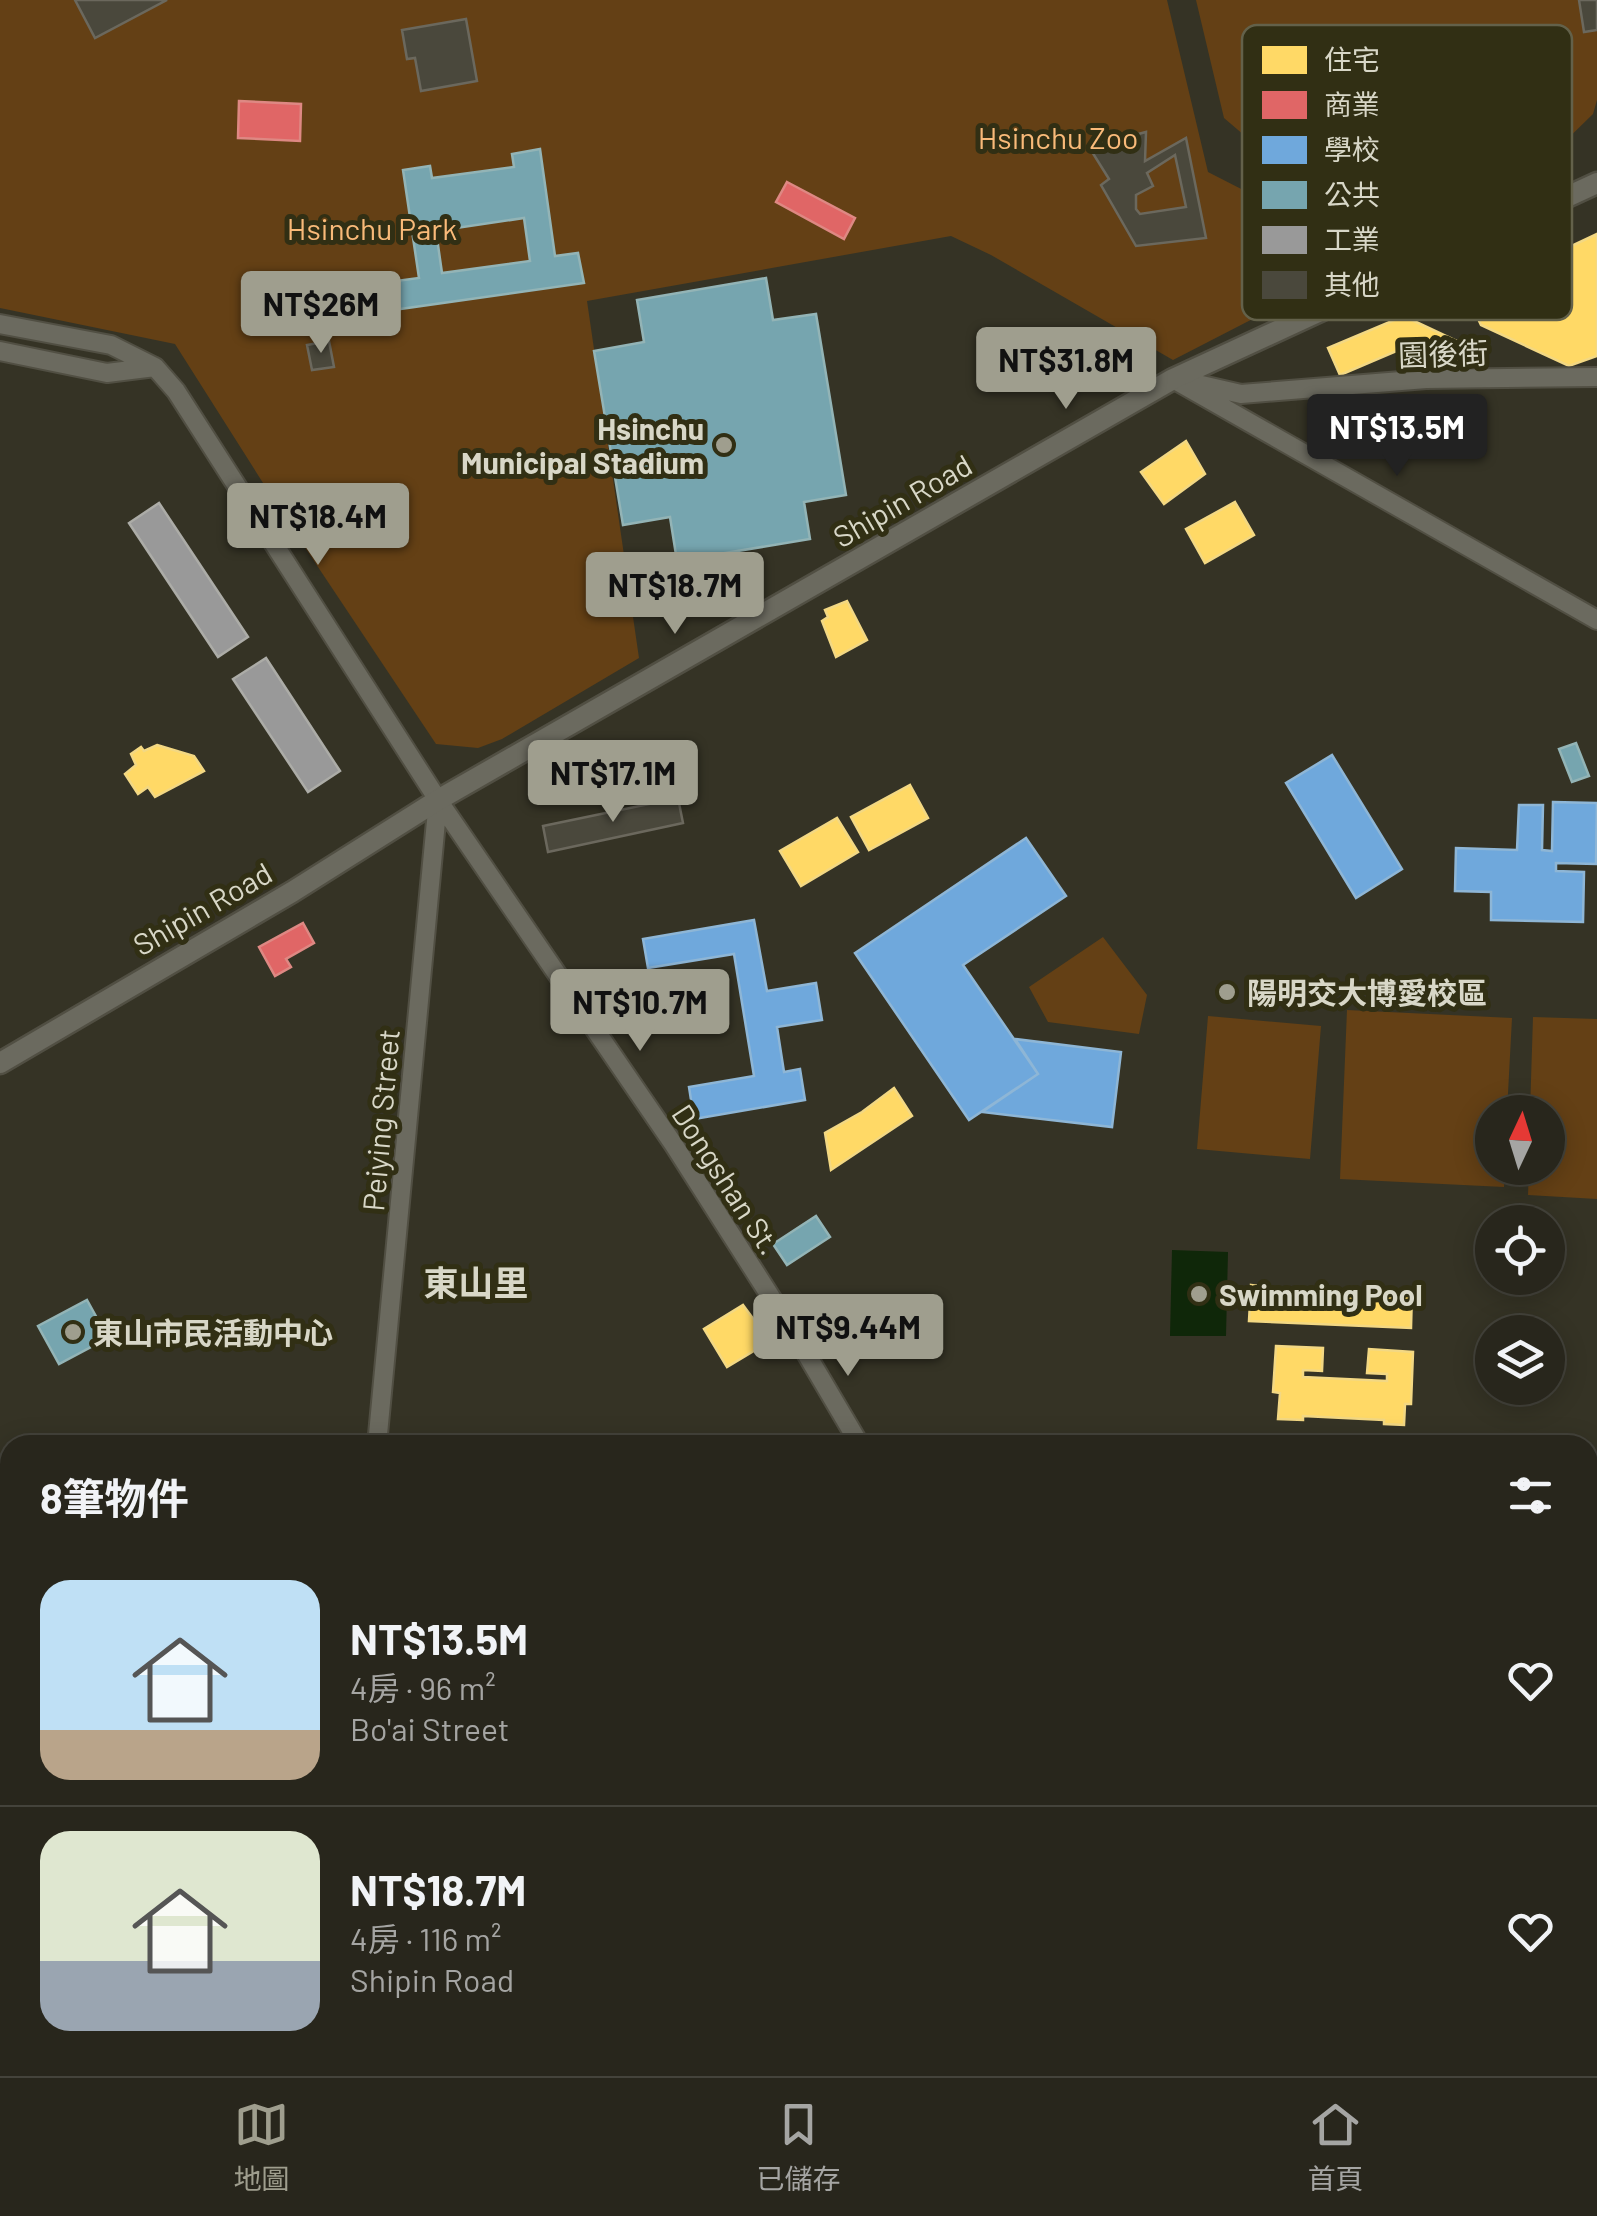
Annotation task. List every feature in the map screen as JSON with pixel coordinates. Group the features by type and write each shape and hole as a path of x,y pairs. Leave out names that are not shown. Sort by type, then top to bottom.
{"street":[{"name":"Shipin Road","path":"1572,195 1597,184"},
{"name":"Shipin Road","path":"0,1062 292,892 438,800 1173,379 1301,320"},
{"path":"0,324 111,344 155,366"},
{"path":"0,351 107,373 155,366"},
{"name":"Dongshan St.","path":"155,366 176,391 438,800 674,1145 854,1435"},
{"name":"園後街","path":"1173,379 1241,394 1426,380 1597,377"},
{"path":"1173,379 1597,620"},
{"name":"Peiying Street","path":"377,1435 438,800"}],"green space":[{"name":"Hsinchu Park","path":"0,0 1167,0 1208,172 1242,189 1242,320 1251,320 1173,360 951,236 587,301 639,658 502,739 478,748 436,744 175,344 0,308"},
{"path":"1196,0 1597,0 1597,100 1593,114 1572,134 1572,25 1242,25 1242,133 1224,118"},
{"path":"1103,937 1147,995 1139,1034 1048,1022 1029,987"},
{"path":"1347,1010 1512,1018 1508,1095 1475,1095 1475,1185 1504,1187 1340,1179"},
{"path":"1208,1016 1321,1026 1310,1159 1197,1149"},
{"path":"1533,1017 1597,1019 1597,1199 1528,1195 1528,1185 1565,1185 1565,1095 1531,1095"}],"shaded area":[{"name":"Swimming Pool","path":"1172,1250 1228,1252 1226,1336 1170,1336"}],"building: 住宅":[{"path":"1597,234 1597,356 1569,366 1481,325 1479,320 1572,320 1572,246"},
{"path":"1394,320 1412,320 1472,348 1459,377 1401,349 1340,375 1328,348"},
{"path":"1186,441 1205,474 1164,504 1141,472"},
{"path":"1235,502 1254,535 1205,563 1186,529"},
{"path":"847,601 867,640 836,657 822,621 828,617 825,610"},
{"path":"157,745 194,756 204,771 155,797 148,787 138,794 125,774 136,765 131,754 141,747 144,751"},
{"path":"910,785 928,818 869,850 851,817"},
{"path":"837,818 858,852 801,886 780,851"},
{"path":"894,1088 912,1116 831,1170 825,1133"},
{"path":"1251,1285 1260,1286 1260,1291 1402,1297 1402,1290 1412,1291 1411,1328 1249,1321"},
{"path":"743,1305 763,1332 762,1346 727,1367 704,1329"},
{"path":"1276,1346 1323,1348 1322,1371 1303,1370 1303,1377 1387,1381 1387,1374 1367,1373 1369,1349 1413,1352 1411,1404 1405,1404 1404,1425 1384,1424 1384,1420 1303,1416 1303,1420 1278,1419 1280,1393 1273,1392"}],"building: 商業":[{"path":"239,101 301,104 300,141 238,138"},
{"path":"787,182 855,218 844,239 776,202"},
{"path":"303,923 314,943 286,959 291,967 275,976 259,947"}],"building: 學校":[{"path":"1332,755 1402,869 1356,898 1286,783"},
{"path":"1553,802 1597,803 1596,864 1556,863 1556,871 1584,872 1583,922 1491,920 1491,892 1455,891 1456,848 1517,850 1519,805 1543,805 1542,850 1552,851"},
{"path":"1026,838 1066,896 963,965 1038,1074 969,1120 855,953"},
{"path":"754,920 767,991 816,983 822,1020 777,1027 784,1072 800,1069 805,1100 694,1119 689,1087 754,1076 734,954 648,968 643,939"},
{"path":"1015,1039 1121,1052 1112,1127 982,1112 1038,1074"}],"building: 公共":[{"path":"540,149 555,256 578,253 584,283 400,309 396,281 419,278 403,170 430,166 432,178 514,167 512,154","holes":["524,218 530,261 442,273 436,231"]},
{"name":"Hsinchu Municipal Stadium","path":"766,278 773,320 816,314 846,495 804,502 810,539 677,561 670,517 623,525 594,351 644,342 637,300"},
{"path":"1576,743 1589,776 1572,782 1559,749"},
{"path":"816,1216 830,1237 787,1265 773,1244"},
{"name":"東山市民活動中心","path":"87,1300 108,1338 59,1364 38,1326"}],"building: 工業":[{"path":"159,503 248,637 218,657 129,523"},
{"path":"266,658 340,771 308,792 233,679"}],"building: 其他":[{"path":"75,0 167,0 95,38"},
{"path":"1579,0 1597,0 1597,30 1584,32"},
{"path":"466,19 477,81 421,91 415,58 407,59 402,30"},
{"path":"1146,132 1145,161 1186,138 1206,238 1136,246 1101,185 1109,179 1089,147","holes":["1175,155 1186,207 1140,214 1136,209 1136,195 1153,186 1147,173"]},
{"path":"329,341 334,367 312,370 307,345"},
{"path":"678,798 683,823 548,852 543,826"}],"place":[{"name":"Hsinchu Municipal Stadium","path":"724,445"},
{"name":"陽明交大博愛校區","path":"1227,992"},
{"name":"Swimming Pool","path":"1199,1294"},
{"name":"東山市民活動中心","path":"73,1332"}],"district":[{"name":"東山里","path":"476,1282"}],"park label":[{"name":"Hsinchu Zoo","path":"1058,137"}]}
